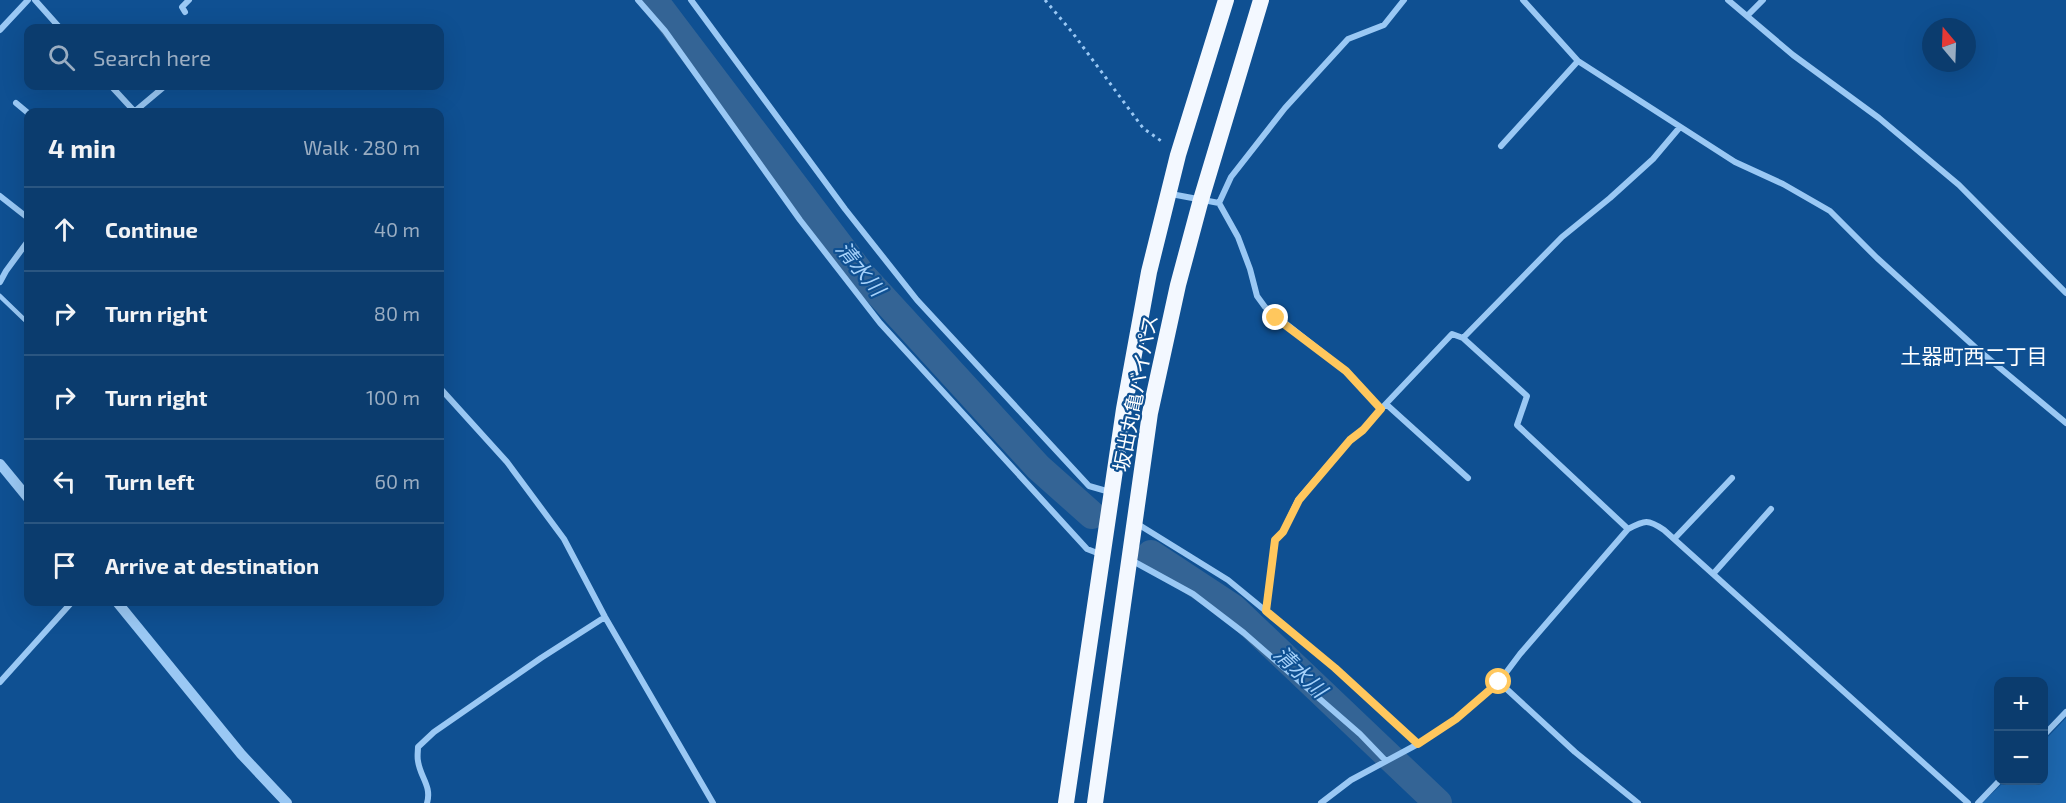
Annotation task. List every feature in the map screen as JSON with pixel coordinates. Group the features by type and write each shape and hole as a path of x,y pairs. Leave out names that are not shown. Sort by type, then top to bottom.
{"highway":[{"name":"坂出丸亀バイパス","path":"1066,803 1111,492 1145,295 1178,155 1226,0"},
{"name":"坂出丸亀バイパス","path":"1095,803 1150,413 1178,285 1261,0"}],"street":[{"path":"0,30 28,0"},
{"path":"35,0 56,24"},
{"path":"185,12 182,7 189,0"},
{"path":"638,0 665,32 800,220 880,322 1087,549 1103,556"},
{"path":"691,0 845,209 917,300 1089,486 1111,492"},
{"path":"1219,203 1231,177 1285,108 1348,39 1384,25 1404,0"},
{"path":"1523,0 1578,61 1735,162 1783,184 1830,211 1877,258 1976,348 2066,423"},
{"path":"1728,0 1793,55 1879,118 1959,185 2066,293"},
{"path":"1748,15 1763,0"},
{"path":"1501,146 1578,61"},
{"path":"115,90 131,108"},
{"path":"140,108 160,90"},
{"path":"16,103 24,110"},
{"path":"1463,338 1562,237 1653,159 1680,127"},
{"path":"1168,194 1219,203"},
{"path":"0,196 24,215"},
{"path":"1219,203 1238,237 1250,268 1257,296 1265,308 1346,371 1383,407 1468,478"},
{"path":"0,282 24,246"},
{"path":"1266,611 1275,540 1283,532 1299,500 1350,440 1363,430 1452,334 1463,338 1527,396 1517,425 1628,529"},
{"path":"444,392 507,462 564,539 605,617 713,803"},
{"path":"0,464 24,493"},
{"path":"1674,539 1732,478"},
{"path":"1713,574 1771,509"},
{"path":"1321,803 1351,780 1418,744 1456,719 1499,682 1520,654 1628,529 1641,522 1652,521 1968,803"},
{"path":"1135,522 1228,580 1335,668 1418,744"},
{"path":"1130,560 1193,594 1244,633 1360,734 1386,761"},
{"path":"0,682 68,606"},
{"path":"120,606 241,754 287,803"},
{"path":"427,803 429,795 427,782 418,762 418,747 434,732 605,617"},
{"path":"1499,682 1575,752 1638,803"},
{"path":"2047,731 2066,712"},
{"path":"1978,803 1995,785"}],"lane":[{"path":"0,296 24,319"}],"path":[{"path":"1045,0 1072,32 1143,128 1170,146"}],"shaded area":[{"path":"2066,718 2066,803 1982,803 2001,785 2048,785 2048,737"}],"waterway":[{"name":"清水川","path":"654,0 862,275 1038,467 1092,515"},
{"name":"清水川","path":"1151,554 1233,608 1438,803"}],"district":[{"name":"土器町西二丁目","path":"1974,357"}],"route":[{"path":"1276,318 1346,371 1381,409 1363,430 1350,440 1299,500 1283,532 1275,540 1266,611 1335,668 1418,744 1456,719 1499,682"}]}
